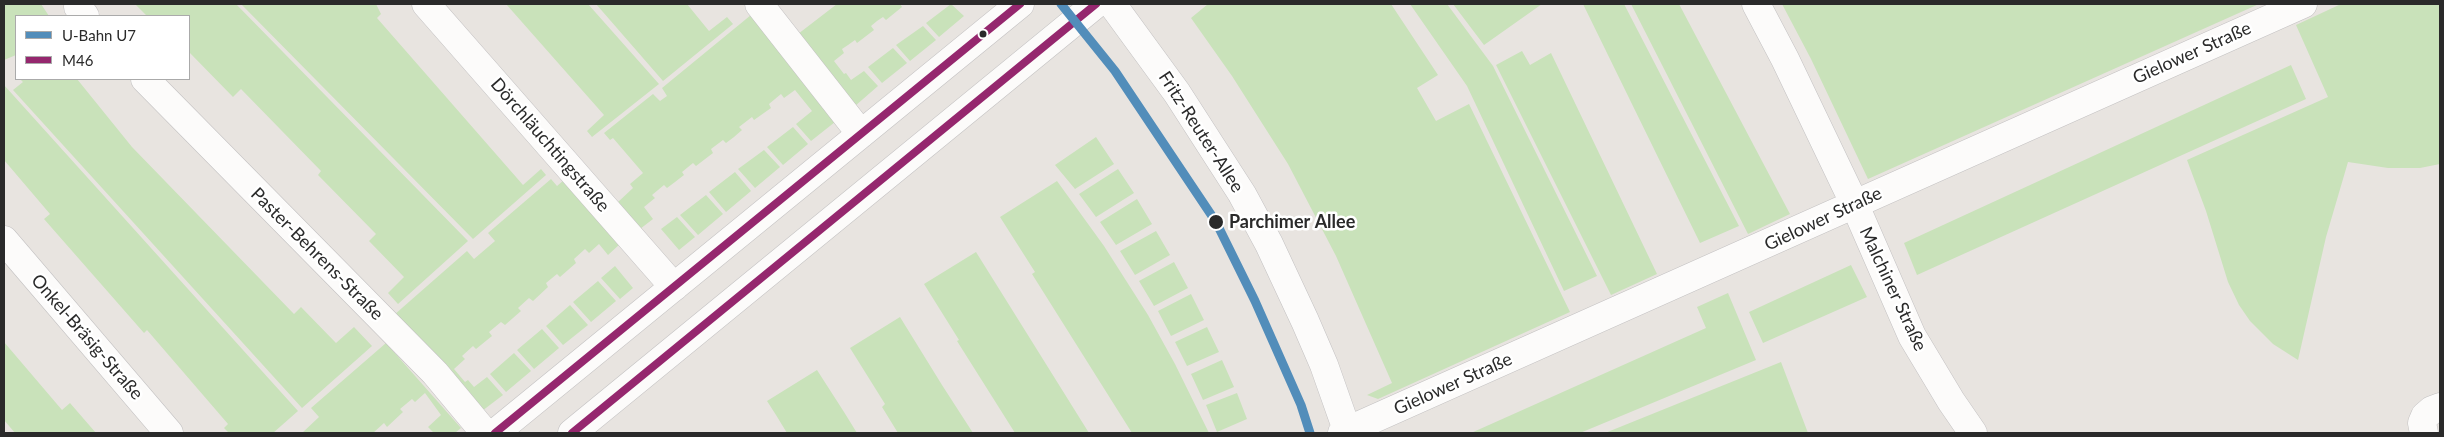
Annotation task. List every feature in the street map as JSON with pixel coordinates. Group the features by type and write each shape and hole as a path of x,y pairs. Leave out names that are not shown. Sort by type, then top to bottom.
{"street":[{"name":"Dörchläuchtingstraße","path":"426,4 674,287"},
{"path":"759,4 861,134"},
{"path":"495,433 1020,4"},
{"path":"572,433 1096,4"},
{"name":"Fritz-Reuter-Allee","path":"1112,4 1178,93 1242,194 1269,244 1324,365 1346,432"},
{"name":"Malchiner Straße","path":"1756,4 1785,59 1854,203 1912,336 1950,402 1973,433"},
{"name":"Gielower Straße","path":"1346,432 1752,251 1854,203 2303,4"},
{"name":"Paster-Behrens-Straße","path":"146,80 435,373 485,433"},
{"name":"Onkel-Bräsig-Straße","path":"4,240 170,433"},
{"path":"2424,433 2422,423 2425,416 2432,410 2440,407"}],"green space":[{"path":"4,4 41,4 48,15 15,15 15,55 4,60"},
{"path":"135,4 236,4 468,241 398,304 388,293 404,277 369,241 376,234 318,175 321,171 241,89 233,97 190,53 190,15 146,15"},
{"path":"241,4 376,4 381,14 377,18 523,185 541,169 546,175 473,239"},
{"path":"506,4 588,4 659,84 592,137 587,131 604,115"},
{"path":"596,4 687,4 709,31 727,17 733,24 663,81"},
{"path":"837,4 900,4 902,7 886,20 883,17 877,21 871,26 874,30 857,43 855,40 842,49 844,53 834,61 851,80 864,71 878,86 855,106 798,34"},
{"path":"951,4 964,16 939,37 926,23"},
{"path":"1208,4 1391,4 1438,75 1417,88 1436,121 1469,104 1570,312 1378,399 1367,395 1392,383 1336,256 1288,164 1232,76 1191,18"},
{"path":"1410,4 1447,4 1493,66 1597,276 1564,291 1467,86"},
{"path":"1453,4 1542,4 1484,45"},
{"path":"1583,4 1624,4 1739,226 1700,243"},
{"path":"1631,4 1679,4 1790,214 1748,234"},
{"path":"1782,4 2259,4 1868,179 1811,59"},
{"path":"2341,4 2440,4 2440,164 2420,168 2388,168 2348,162 2326,237 2298,360 2273,344 2250,321 2239,305 2228,282 2206,211 2187,160 2328,97 2296,25"},
{"path":"751,15 835,122 811,141 796,124 812,111 795,90 784,98 781,94 769,104 771,108 754,120 752,117 739,127 742,130 734,137 726,143 723,140 711,149 713,153 696,166 693,163 682,172 684,175 667,188 664,185 652,195 655,198 644,207 653,219 640,229 617,203 633,188 630,184 643,173 613,138 610,140 604,133 653,94 660,101 667,96 662,88"},
{"path":"923,26 936,40 910,61 896,45"},
{"path":"893,48 907,63 882,83 868,67"},
{"path":"1522,51 1530,65 1551,53 1657,274 1611,295 1496,65"},
{"path":"2291,65 2306,99 1917,275 1904,243"},
{"path":"21,80 78,80 132,147 294,314 301,307 336,343 354,327 372,346 302,408 13,90 23,82"},
{"path":"4,85 298,411 273,433 229,433 224,428 228,424 147,330 144,333 44,219 50,214 4,160"},
{"path":"793,127 808,144 783,165 767,147"},
{"path":"1096,137 1114,164 1075,189 1055,165"},
{"path":"764,150 780,167 755,188 738,169"},
{"path":"1118,169 1134,193 1096,217 1079,194"},
{"path":"735,172 751,191 726,212 709,192"},
{"path":"551,179 557,186 564,180 620,244 608,255 599,244 589,253 585,249 574,259 576,263 560,277 557,274 546,283 548,287 533,301 529,298 518,308 521,311 505,325 501,322 489,332 492,336 476,349 473,346 462,356 465,359 454,369 465,382 468,380 474,387 487,377 503,395 482,411 394,315 467,251 474,259 495,241 488,233"},
{"path":"1057,181 1104,246 1148,315 1209,433 1132,433 1032,274 1035,272 1000,217"},
{"path":"706,195 723,214 698,235 680,215"},
{"path":"1137,199 1152,224 1116,245 1100,222"},
{"path":"677,217 695,237 679,250 661,229"},
{"path":"1156,231 1170,255 1135,275 1120,251"},
{"path":"976,252 1089,433 1015,433 957,341 959,340 924,284"},
{"path":"1174,262 1188,288 1154,306 1139,281"},
{"path":"1851,265 1867,297 1763,343 1749,312"},
{"path":"615,266 633,288 620,299 601,278"},
{"path":"598,281 616,301 591,322 573,302"},
{"path":"1728,293 1756,360 1580,433 1471,433 1706,328 1697,307"},
{"path":"1191,294 1204,320 1171,336 1158,311"},
{"path":"570,305 588,325 563,345 546,326"},
{"path":"900,317 973,433 898,433 882,407 885,404 850,348"},
{"path":"1207,327 1219,352 1187,366 1175,342"},
{"path":"542,329 559,348 534,369 517,350"},
{"path":"4,342 62,410 70,403 96,433 15,433 4,420"},
{"path":"386,343 461,428 455,433 434,433 428,427 441,415 425,393 415,402 412,399 400,409 403,412 387,427 384,423 373,433 302,433 319,417 311,408"},
{"path":"514,353 531,371 506,392 490,374"},
{"path":"1222,360 1234,387 1203,400 1191,374"},
{"path":"1781,362 1808,433 1605,433"},
{"path":"817,370 857,433 787,433 767,401"},
{"path":"1237,393 1247,419 1217,432 1206,405"}],"metro line":[{"name":"U7","path":"1061,4 1115,71 1216,222 1255,301 1301,405 1310,433"}],"transit line":[{"name":"M46","path":"495,433 1020,4"},
{"name":"M46","path":"572,433 1096,4"}],"place":[{"name":"Parchimer Allee","path":"1216,222"}]}
